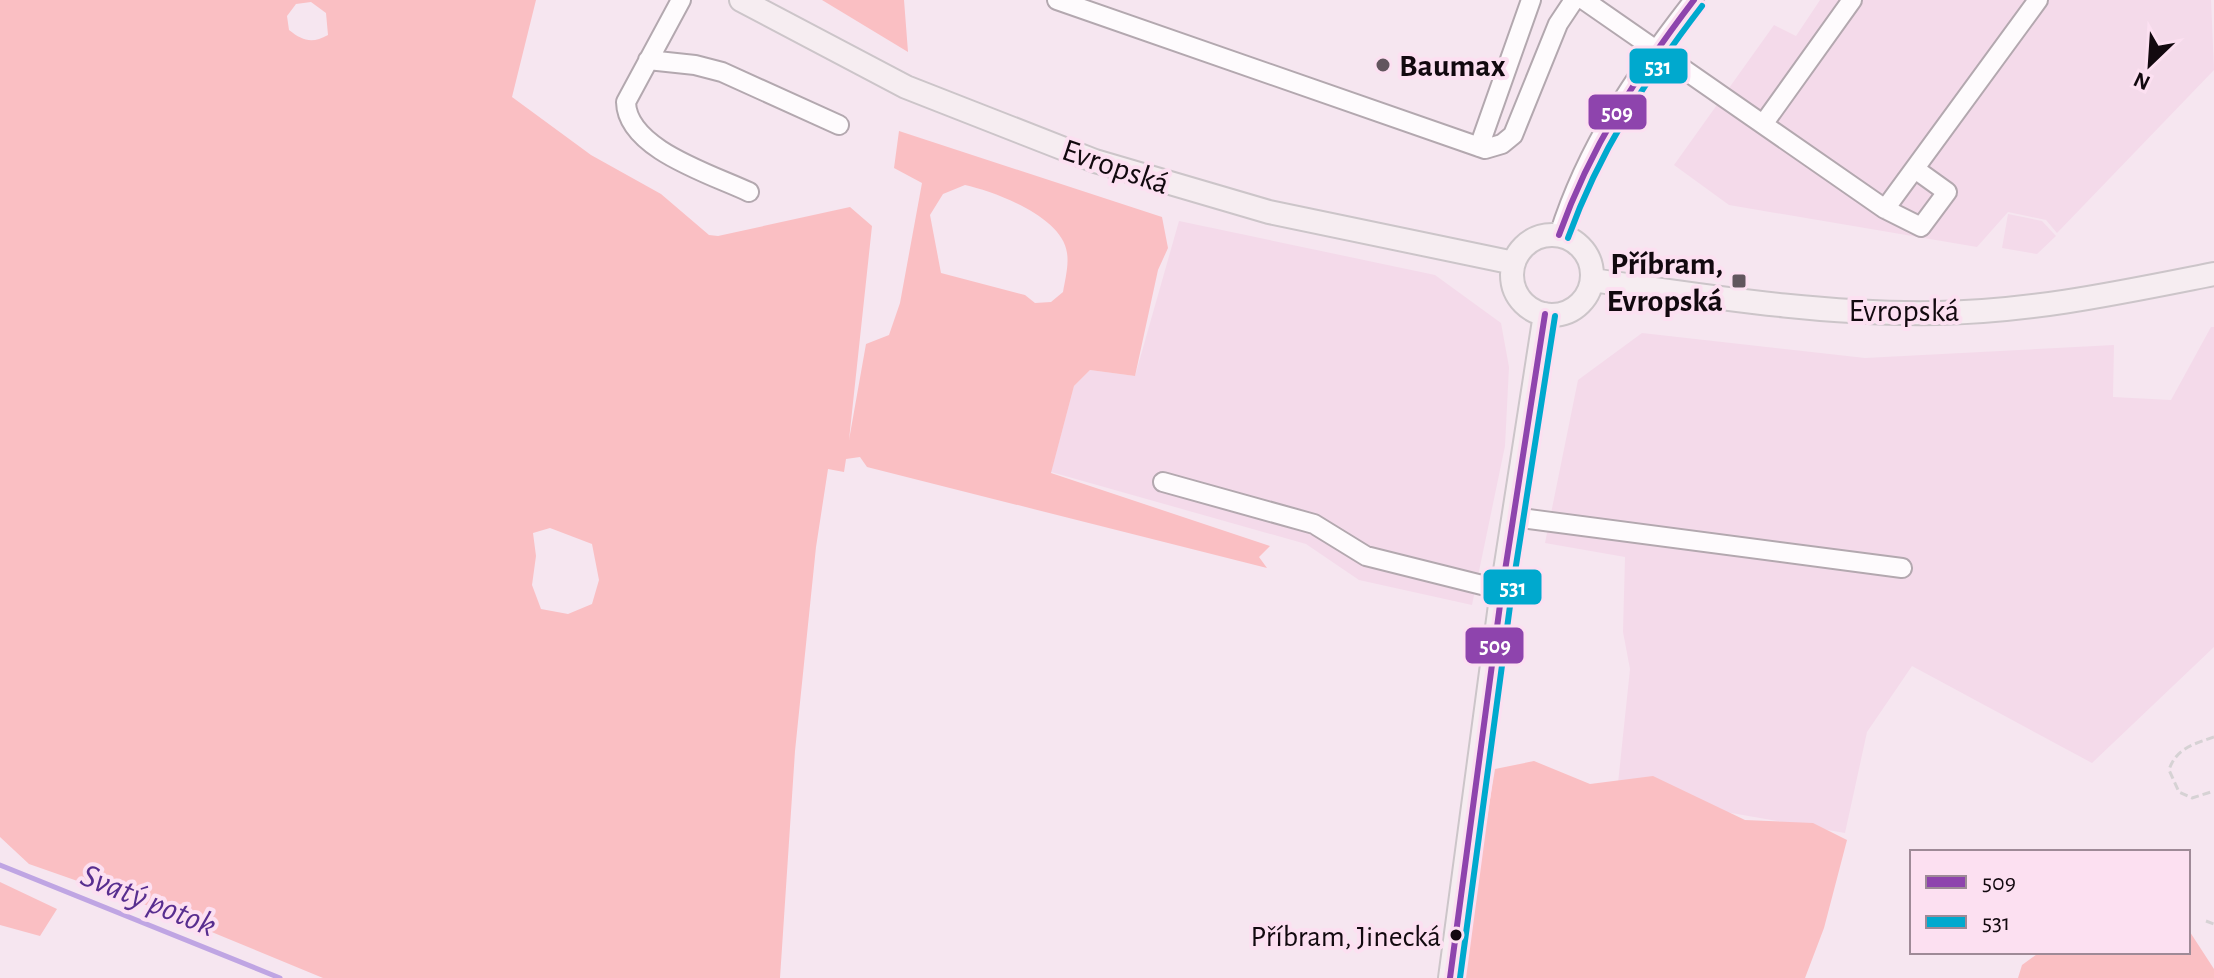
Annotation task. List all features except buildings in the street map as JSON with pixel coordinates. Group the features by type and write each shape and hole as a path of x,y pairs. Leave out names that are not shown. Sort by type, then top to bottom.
{"main road":[{"name":"Evropská","path":"741,0 906,87 1095,161 1269,212 1514,263"},
{"path":"1559,235 1582,248 1590,263 1592,280 1579,304 1563,313 1545,314 1528,306 1516,291 1514,263 1531,241 1559,235"},
{"name":"Evropská","path":"1592,280 1817,309 1940,313 2048,304 2214,274"},
{"path":"1450,978 1502,590 1545,314"}],"street":[{"path":"681,0 626,102 626,115 634,130 663,152 749,192"},
{"path":"1057,0 1479,147 1496,147 1513,135 1558,24 1574,0"},
{"path":"1479,147 1531,0"},
{"path":"1584,0 1885,209 1921,227 1947,192 1915,169"},
{"path":"1559,235 1602,131 1655,49 1694,0"},
{"path":"1764,123 1852,0"},
{"path":"1885,209 2038,0"},
{"path":"648,60 695,65 722,72 839,125"},
{"path":"1163,482 1314,524 1366,556 1502,590"},
{"path":"1513,517 1902,568"}],"path":[{"path":"2214,737 2186,747 2173,757 2169,770 2179,792 2192,798 2214,791"},
{"path":"2206,921 2214,924"}],"shaded area":[{"path":"0,0 536,0 512,97 591,155 661,194 709,235 718,236 850,207 872,226 849,440 866,344 889,335 900,303 922,183 894,168 899,131 1162,217 1168,248 1158,270 1135,376 1090,370 1074,386 1051,473 1270,546 1259,557 1267,568 867,467 860,457 846,459 844,472 828,469 816,547 795,751 780,978 323,978 146,905 29,864 0,837","holes":["311,2 326,13 328,35 317,40 303,39 289,30 287,16 296,4","965,185 1010,200 1054,228 1063,240 1067,253 1063,292 1051,302 1035,303 1025,295 941,273 930,215 943,194","550,528 592,544 599,580 592,604 568,614 541,609 532,585 536,556 533,533"]},
{"path":"822,0 904,0 908,52"},
{"path":"1820,0 2211,0 2214,70 2057,233 2046,220 2008,212 1977,247 1729,205 1674,165 1774,25 1796,36"},
{"path":"2008,214 2042,221 2056,236 2037,254 2002,248"},
{"path":"1179,221 1435,275 1501,323 1509,367 1505,446 1472,605 1359,580 1306,544 1051,472 1074,386 1090,370 1135,376"},
{"path":"2211,327 2214,327 2214,647 2092,763 1912,666 1867,732 1845,833 1617,793 1630,669 1623,632 1625,557 1545,543 1578,380 1642,333 1865,358 2114,345 2113,397 2171,400"},
{"path":"1534,761 1590,784 1653,776 1745,820 1813,823 1847,840 1824,928 1805,978 1461,978 1495,769"},
{"path":"0,882 57,909 40,936 0,925"},
{"path":"2190,932 2214,969 2214,978 2018,978 2022,965 2037,954 2190,954"}],"waterway":[{"name":"Svatý potok","path":"0,865 280,978"}],"transit line":[{"name":"509","path":"1559,235 1585,172 1617,112 1694,0"},
{"name":"531","path":"1568,238 1609,146 1662,61 1702,6"},
{"name":"509","path":"1450,978 1502,590 1545,314"},
{"name":"531","path":"1460,978 1512,591 1555,316"}],"place":[{"name":"Baumax","path":"1383,65"},
{"name":"Příbram, Evropská","path":"1739,281"},
{"name":"Příbram, Jinecká","path":"1456,935"}]}
